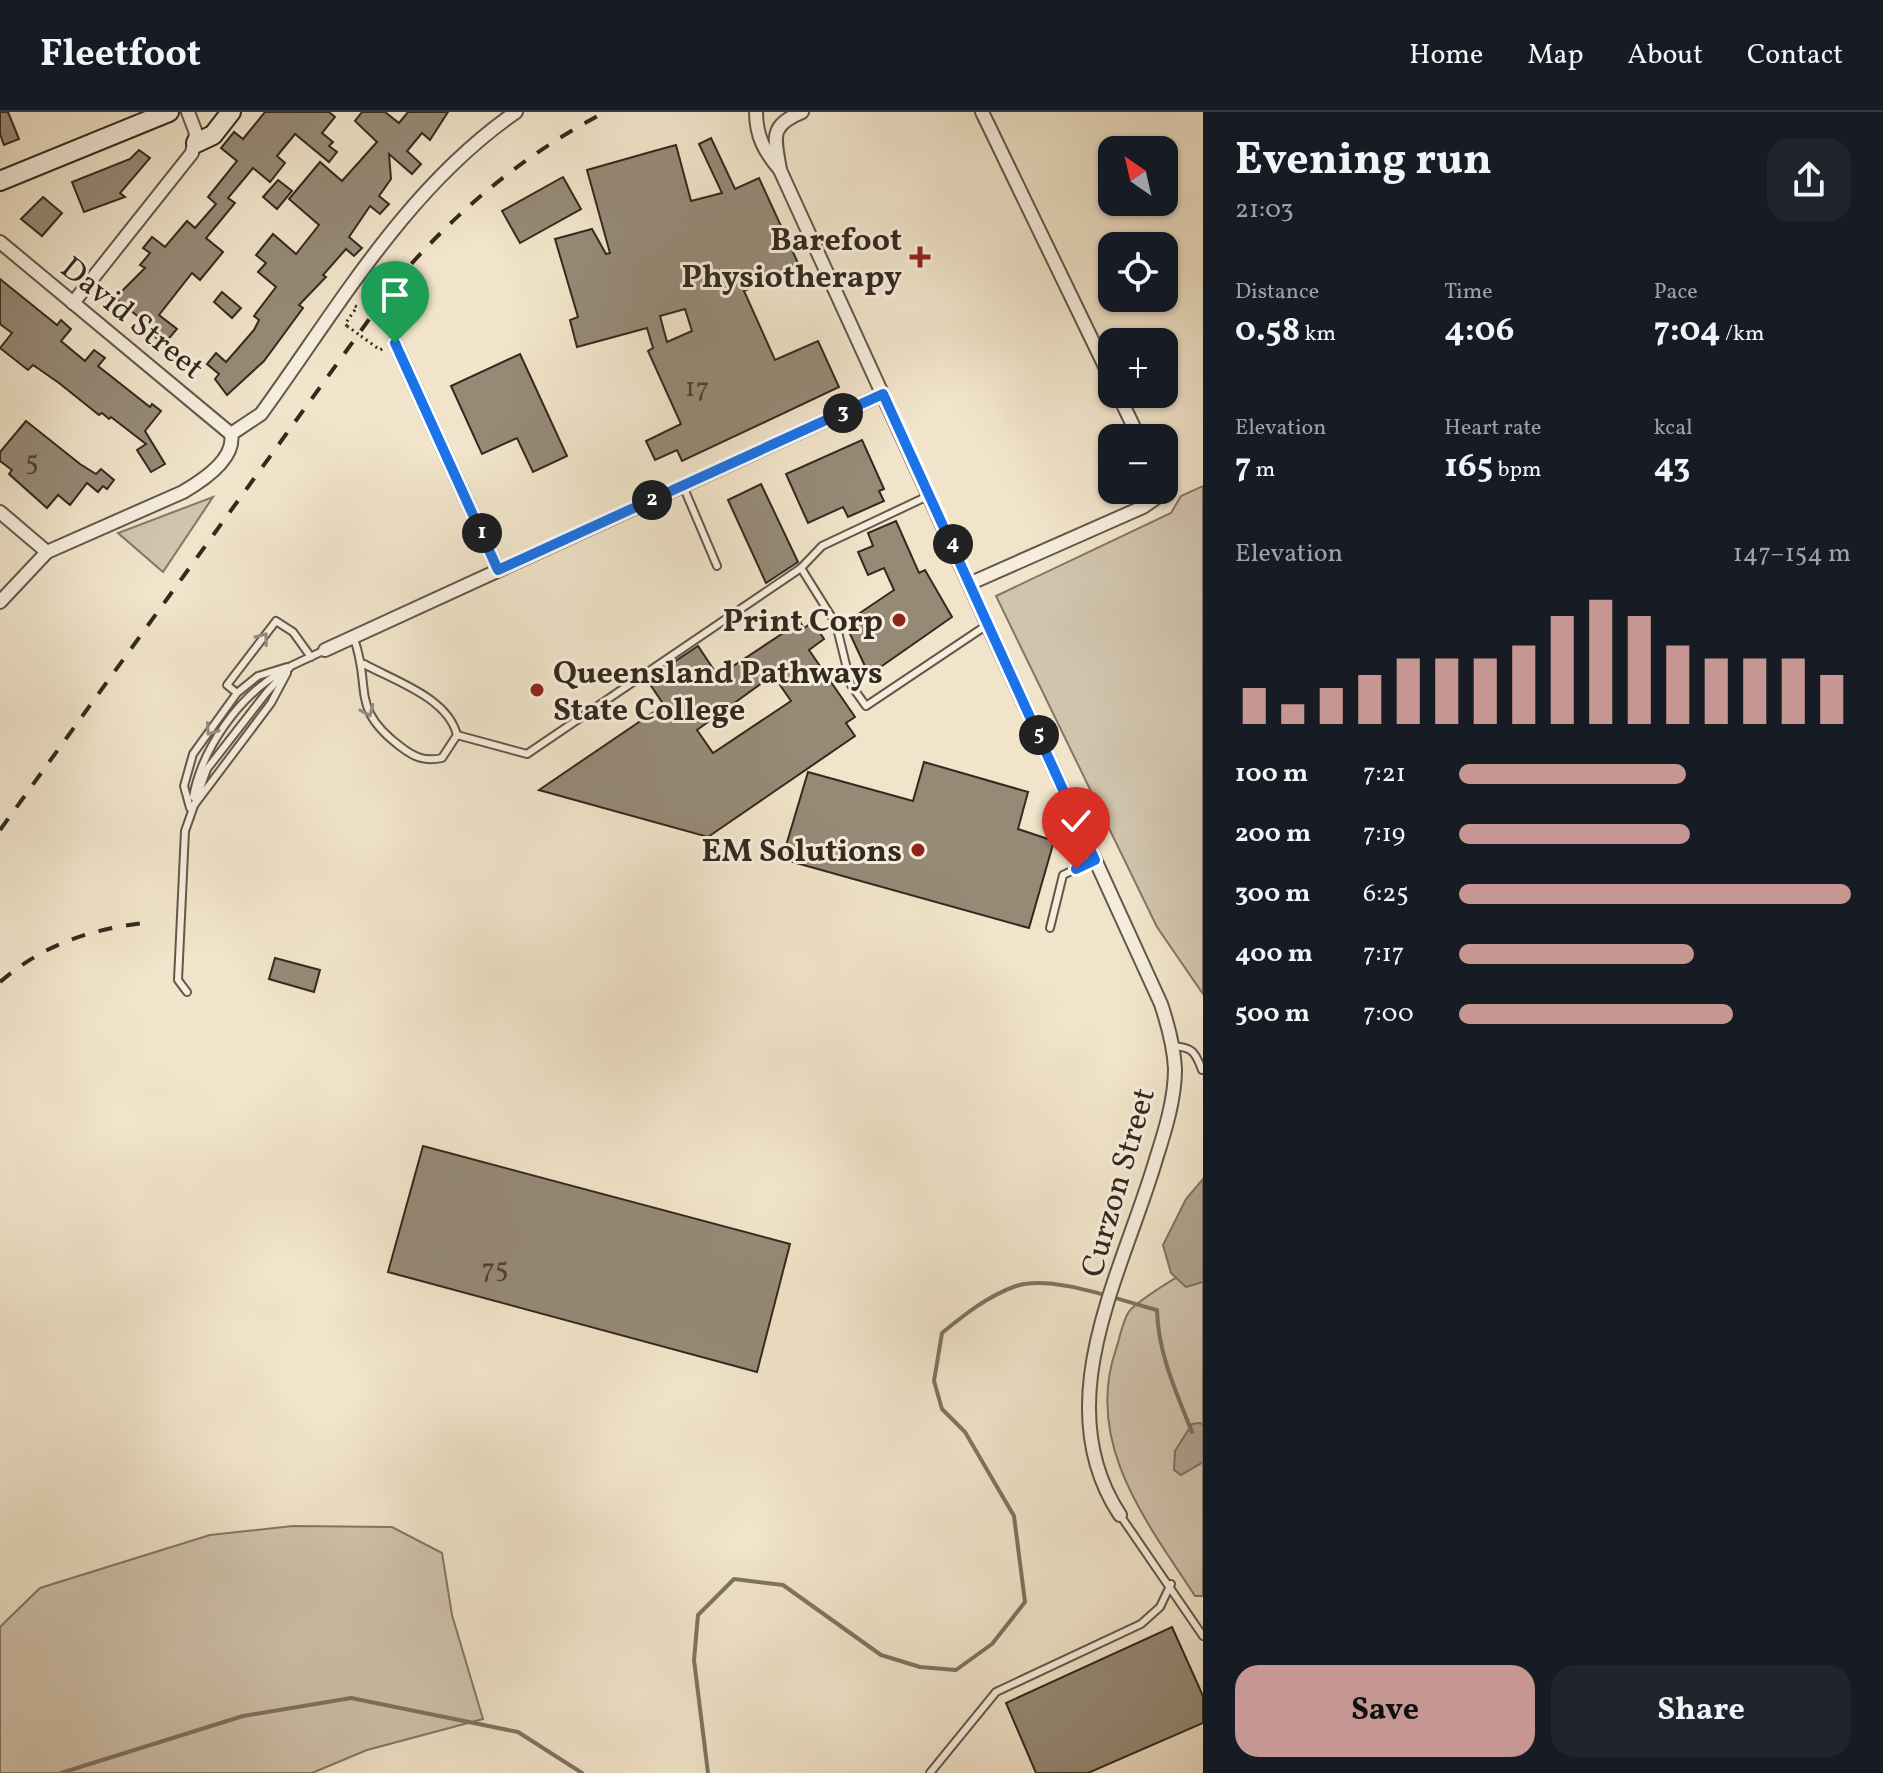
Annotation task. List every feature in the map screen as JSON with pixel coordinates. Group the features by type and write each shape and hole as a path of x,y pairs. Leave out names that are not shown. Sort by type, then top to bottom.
{"main road":[{"path":"0,181 169,112"},
{"path":"196,143 213,135 231,112"}],"street":[{"path":"73,303 181,170 196,143 188,112"},
{"path":"0,602 47,552 192,487 227,455 231,434 261,414 419,195 470,147 516,112"},
{"name":"Curzon Street","path":"756,112 764,151 780,170 971,583 1161,1004 1172,1046 1175,1071 1168,1121 1115,1284 1089,1379 1087,1418 1095,1461 1108,1496 1120,1515"},
{"name":"Curzon Street","path":"780,170 776,130 782,122 802,112"},
{"path":"982,112 1098,352"},
{"name":"David Street","path":"0,242 231,434"},
{"path":"395,343 498,570"},
{"path":"325,650 883,394"},
{"path":"971,583 1147,504"},
{"path":"0,512 47,552"}],"lane":[{"path":"683,486 717,566"},
{"path":"457,735 527,754 801,568 822,546 930,495"},
{"path":"801,568 836,624 851,685 866,706 989,623"},
{"path":"237,693 227,685 276,621 293,632 311,657"},
{"path":"353,636 364,664 363,699 377,729 411,754 431,761 442,758 457,735 454,721 440,706 364,664"},
{"path":"190,810 184,786 193,754 237,693 258,676 291,666 325,650"},
{"path":"190,810 207,769 291,666"},
{"path":"187,992 178,980 185,831 203,758 249,697 291,666"},
{"path":"190,810 271,703 291,666"},
{"path":"1050,928 1063,875 1095,860"},
{"path":"1172,1046 1188,1047 1196,1052 1202,1070"},
{"path":"1120,1515 1171,1584 1203,1636"},
{"path":"930,1773 996,1692 1141,1624 1160,1607 1171,1584"}],"path":[{"path":"357,307 345,324 380,350"}],"shaded area":[{"path":"1203,486 1203,994 1157,927 996,596 1171,513 1181,496"},
{"path":"213,497 163,572 118,533"},
{"path":"1203,1179 1203,1282 1186,1287 1171,1273 1163,1245 1186,1199"},
{"path":"1203,1261 1203,1596 1195,1596 1157,1539 1125,1480 1114,1449 1108,1417 1108,1384 1124,1322 1131,1309"},
{"path":"1192,1424 1203,1425 1203,1462 1181,1475 1174,1470 1175,1451"},
{"path":"293,1526 392,1527 442,1553 452,1615 483,1719 367,1750 312,1773 0,1773 0,1627 40,1588 210,1535"}],"building":[{"path":"0,112 8,112 19,139 4,145 0,134"},
{"path":"265,112 329,112 335,117 322,133 333,142 329,146 337,152 329,162 295,134 277,156 285,163 270,182 253,168 228,198 235,203 206,238 223,252 200,280 192,273 159,315 177,329 164,344 153,335 156,331 115,298 145,268 140,265 150,253 143,248 152,237 165,247 187,221 195,228 216,204 208,197 237,161 221,148 234,132 243,139"},
{"path":"362,112 385,112 399,123 408,112 448,112 430,140 422,133 407,151 421,164 412,174 389,154 391,179 379,196 389,204 380,214 370,206 349,237 362,248 354,256 346,249 323,275 326,277 299,305 303,308 264,361 227,395 215,379 219,374 207,364 216,353 226,362 254,330 259,320 254,316 276,287 258,272 266,263 256,255 273,234 296,254 319,225 289,199 320,162 342,181 377,142 355,121"},
{"path":"711,138 735,189 759,178 798,263 744,291 775,360 818,341 839,387 682,461 677,450 655,460 646,441 681,424 648,351 653,348 647,328 577,347 570,320 578,317 555,239 592,229 606,254 610,253 587,170 654,151 676,145 691,201 722,193 699,144","holes":["685,309 692,331 667,342 660,316"]},
{"path":"139,150 150,158 120,193 125,197 84,212 72,182 130,159"},
{"path":"563,177 581,209 520,243 502,211"},
{"path":"278,180 292,191 277,209 263,197"},
{"path":"43,197 62,213 42,236 21,219"},
{"path":"0,279 57,325 61,320 71,329 61,341 85,361 94,350 105,358 98,366 150,407 152,404 161,411 145,431 165,464 151,472 137,450 146,444 111,417 109,419 102,413 99,415 33,365 28,370 0,348 12,333 0,324"},
{"path":"222,292 241,308 232,318 214,302"},
{"path":"520,354 567,456 533,472 517,438 482,454 451,386"},
{"path":"26,421 80,464 96,474 101,469 114,480 107,489 103,486 98,492 87,483 70,505 58,495 47,508 9,474 12,470 0,461 0,452"},
{"path":"862,440 884,489 879,491 884,501 848,517 843,507 808,523 786,474"},
{"path":"761,484 798,562 766,583 728,500"},
{"name":"Print Corp","path":"896,521 919,573 925,570 952,617 869,675 845,623 894,590 884,568 868,575 858,552 873,546 868,533"},
{"path":"800,622 804,628 813,622 824,639 809,650 855,717 846,723 855,736 708,837 539,790 664,705 647,680 698,646 718,676","holes":["773,675 791,701 713,753 697,730"]},
{"name":"EM Solutions","path":"924,762 1028,792 1018,829 1054,841 1029,928 782,859 808,772 913,801"},
{"path":"275,958 320,970 314,992 269,979"},
{"path":"423,1146 790,1244 757,1372 388,1272"},
{"path":"1172,1627 1203,1696 1203,1723 1088,1773 1036,1773 1006,1703"}],"waterway":[{"path":"708,1773 694,1660 698,1615 734,1579 783,1585 881,1655 920,1667 956,1670 992,1644 1025,1602 1014,1516 965,1432 942,1409 934,1381 942,1333 968,1312 1006,1290 1031,1283 1067,1286 1157,1310 1164,1357 1192,1432"},
{"path":"61,1773 243,1716 351,1698 518,1732 582,1773"}],"railway":[{"path":"0,830 399,278 445,229 494,185 547,146 605,112"},
{"path":"0,982 53,947 90,933 152,922"}],"place":[{"name":"Barefoot Physiotherapy","path":"920,257"},
{"name":"Print Corp","path":"899,620"},
{"name":"Queensland Pathways State College","path":"537,690"},
{"name":"EM Solutions","path":"918,850"}],"route":[{"path":"395,343 498,570 883,394 1095,860 1076,869"}]}
